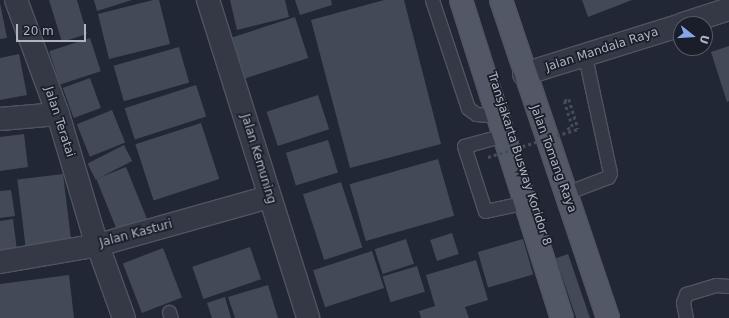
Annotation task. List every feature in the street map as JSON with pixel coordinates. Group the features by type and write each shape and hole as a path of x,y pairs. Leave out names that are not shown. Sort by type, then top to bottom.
{"main road":[{"path":"461,0 524,203 562,318"},
{"name":"Jalan Tomang Raya","path":"501,0 524,74 608,318"}],"street":[{"name":"Jalan Teratai","path":"16,0 58,114 98,245 124,318"},
{"name":"Jalan Kemuning","path":"208,0 308,318"},
{"name":"Jalan Mandala Raya","path":"707,16 729,9"},
{"name":"Jalan Mandala Raya","path":"524,74 673,27"},
{"path":"0,119 58,114"},
{"name":"Jalan Kasturi","path":"0,262 98,245 269,197"}],"lane":[{"path":"432,0 468,108 476,114 489,115 496,112"},
{"name":"Transjakarta Busway Koridor 8","path":"468,0 572,318"},
{"name":"Transjakarta Busway Koridor 8","path":"492,0 597,318"},
{"path":"566,193 608,177 610,173 585,56"},
{"path":"504,135 464,146 485,211 524,203"},
{"path":"686,318 683,302 686,294 716,285 729,286"}],"path":[{"path":"488,157 578,129 569,100 564,101 572,127"}],"building":[{"path":"49,0 77,0 87,34 62,42"},
{"path":"94,0 132,0 97,11"},
{"path":"153,0 159,0 170,44 109,59 98,14"},
{"path":"230,0 285,0 289,17 237,30"},
{"path":"295,0 331,0 332,5 300,15"},
{"path":"384,0 404,0 441,144 350,168 311,20"},
{"path":"582,0 632,0 588,17"},
{"path":"0,3 7,38 0,39"},
{"path":"295,17 308,58 246,78 232,37"},
{"path":"90,38 101,71 60,85 49,51"},
{"path":"729,46 729,101 727,102 712,56 713,51"},
{"path":"179,47 189,83 124,101 114,66"},
{"path":"19,54 27,95 0,100 0,58"},
{"path":"90,78 101,108 74,118 63,88"},
{"path":"196,85 206,116 135,140 125,108"},
{"path":"318,95 329,129 278,146 267,112"},
{"path":"112,110 125,142 90,157 77,124"},
{"path":"201,123 219,179 154,200 135,144"},
{"path":"24,134 28,167 0,171 0,137"},
{"path":"328,140 338,173 296,185 286,153"},
{"path":"124,145 132,161 96,180 87,164"},
{"path":"438,159 454,216 366,241 350,184"},
{"path":"126,167 150,225 120,237 96,179"},
{"path":"63,174 71,242 26,248 17,180"},
{"path":"341,182 362,248 324,260 303,194"},
{"path":"11,190 15,216 0,218 0,191"},
{"path":"13,219 18,258 0,261 0,221"},
{"path":"452,233 459,254 437,261 430,240"},
{"path":"406,239 414,264 383,274 375,249"},
{"path":"523,239 533,275 488,288 478,252"},
{"path":"250,247 261,279 203,299 192,267"},
{"path":"163,248 182,297 142,313 123,263"},
{"path":"372,251 384,288 325,307 313,270"},
{"path":"568,254 590,318 576,318 556,258"},
{"path":"476,260 488,300 465,307 469,318 421,318 419,311 435,306 426,275"},
{"path":"417,266 425,292 390,302 383,277"},
{"path":"69,275 74,318 0,318 0,284"},
{"path":"268,285 278,318 235,318 228,297"},
{"path":"225,297 231,318 212,318 207,303"}]}
